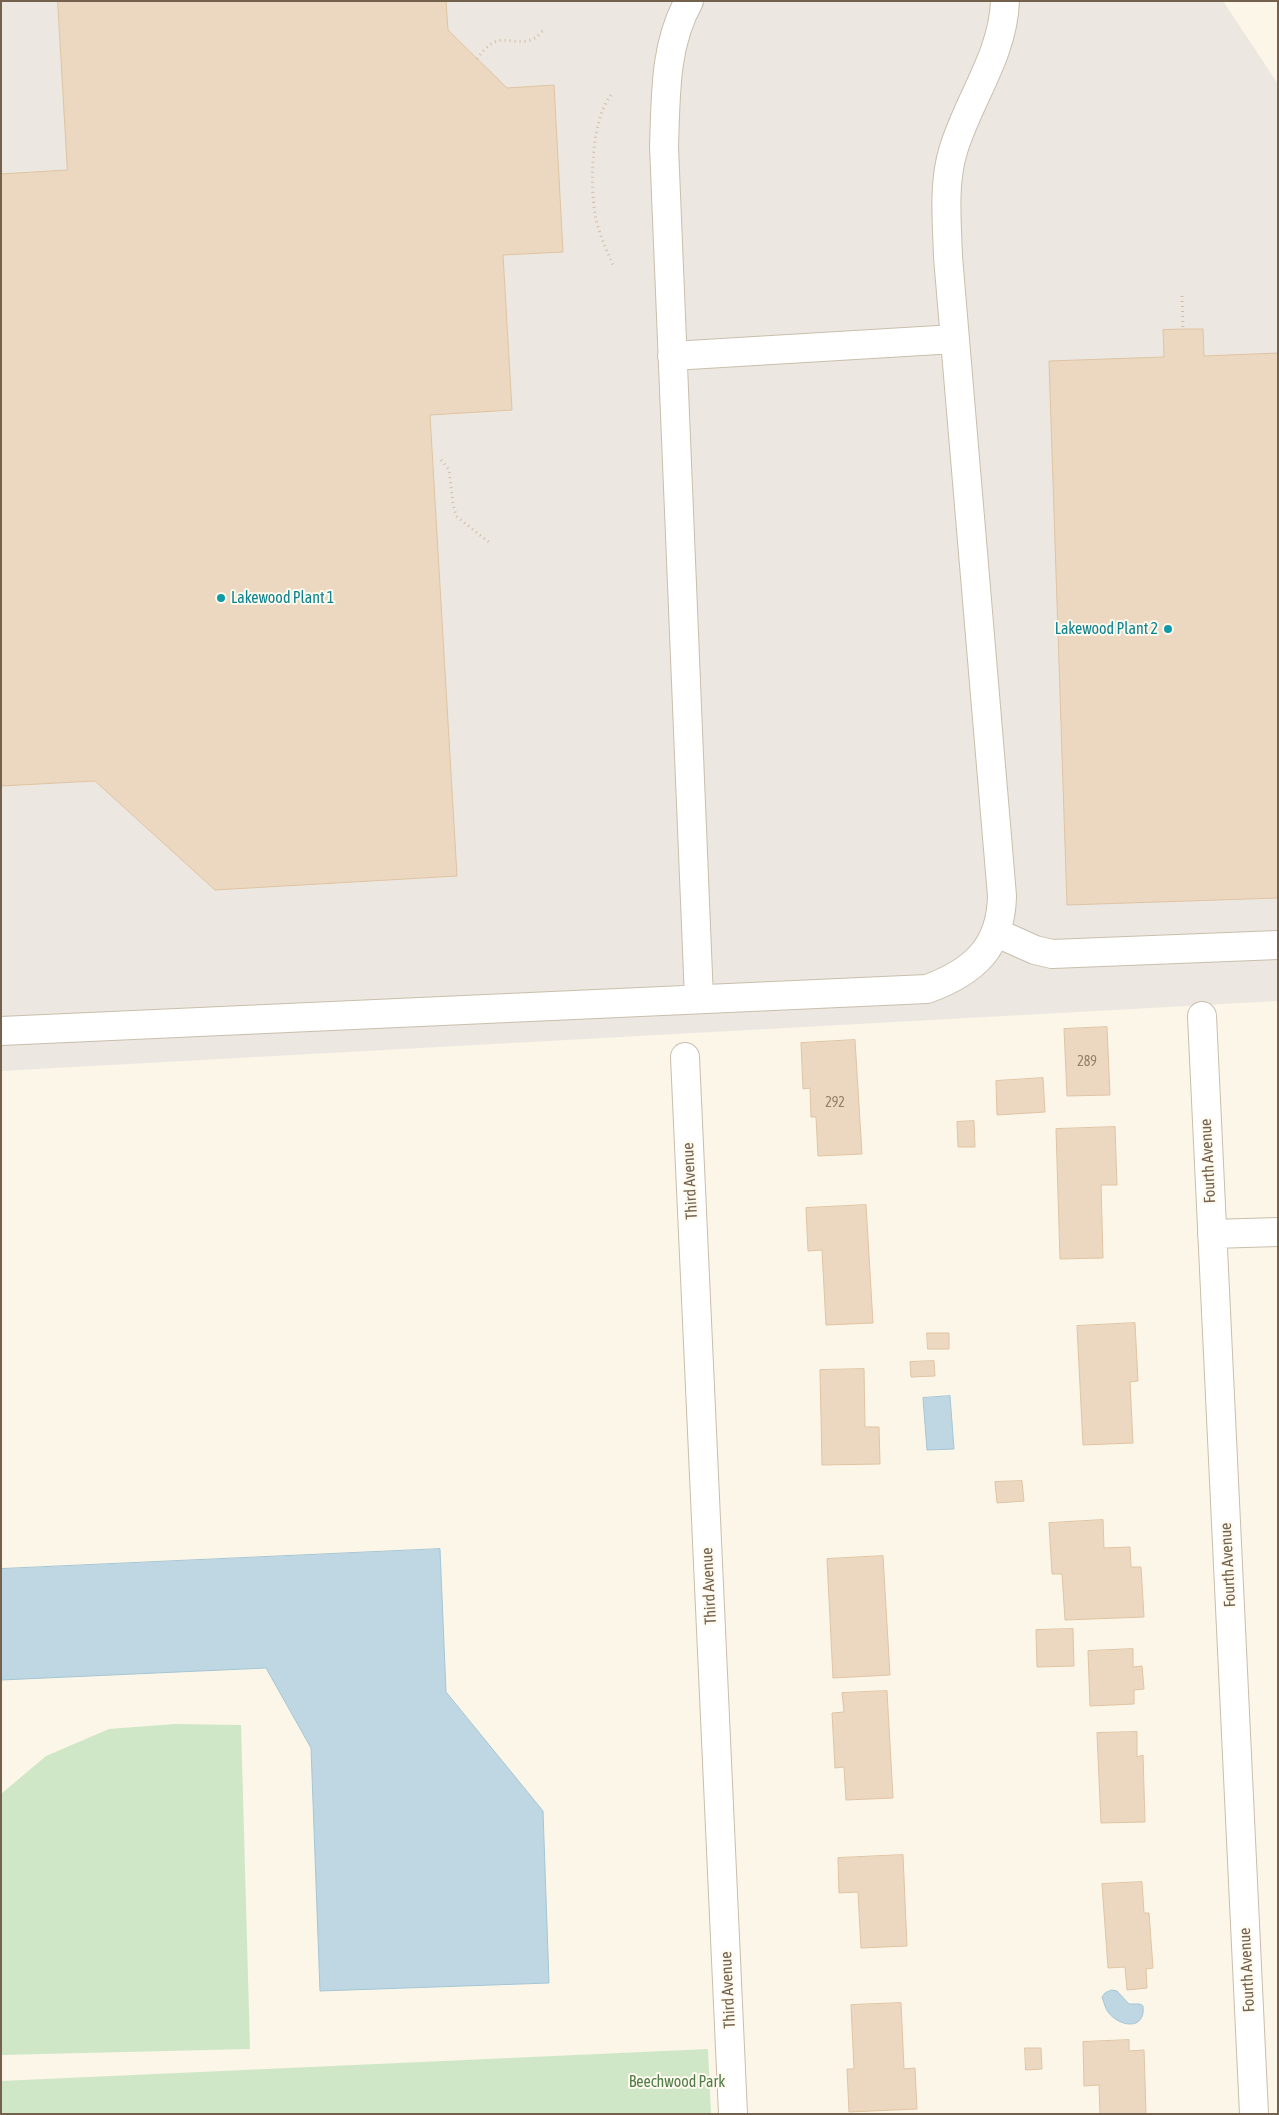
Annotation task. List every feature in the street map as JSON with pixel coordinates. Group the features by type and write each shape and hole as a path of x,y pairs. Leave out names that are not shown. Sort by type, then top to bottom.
{"street":[{"path":"689,1 674,36 668,62 664,155 699,999"},
{"path":"1,1031 927,989 950,980 968,969 997,933 1002,915 1002,896 955,339 947,220 948,182 952,153 971,104 991,63 1001,34 1004,1"},
{"path":"672,356 955,339"},
{"path":"997,933 1036,950 1052,954 1278,945"},
{"name":"Fourth Avenue","path":"1202,1016 1254,2114"},
{"name":"Third Avenue","path":"685,1057 734,2114"},
{"path":"1212,1234 1278,1232"}],"path":[{"path":"477,59 483,49 492,42 536,38 544,30"},
{"path":"611,95 605,103 592,154 595,214 605,248 613,265"},
{"path":"1182,296 1183,329"},
{"path":"441,460 449,470 452,504 456,516 490,543"}],"shaded area":[{"path":"1,1 1223,1 1278,84 1278,1001 1,1071"}],"green space":[{"path":"175,1724 241,1725 250,2049 1,2055 1,1794 46,1756 109,1729"},
{"name":"Beechwood Park","path":"708,2049 711,2114 1,2114 1,2081"}],"water":[{"path":"950,1396 954,1449 927,1450 923,1398"},
{"path":"440,1549 446,1692 543,1811 549,1983 320,1991 311,1748 266,1668 1,1680 1,1569"},
{"path":"1112,1990 1117,1991 1129,2004 1140,2004 1143,2006 1143,2014 1140,2020 1131,2024 1119,2021 1113,2017 1107,2010 1102,1997 1105,1993"}],"building":[{"name":"Lakewood Plant 1","path":"58,1 446,1 448,30 507,88 554,85 563,252 503,255 512,410 430,415 457,876 215,890 95,781 1,786 1,174 67,170"},
{"name":"Lakewood Plant 2","path":"1203,329 1204,356 1278,353 1278,898 1067,905 1049,361 1164,357 1163,330"},
{"path":"1107,1027 1110,1095 1067,1096 1064,1029"},
{"path":"855,1040 862,1154 818,1156 816,1117 811,1117 810,1088 803,1089 801,1043"},
{"path":"1043,1078 1045,1112 997,1115 996,1081"},
{"path":"974,1121 975,1147 958,1147 957,1122"},
{"path":"1115,1127 1117,1185 1101,1185 1103,1258 1060,1259 1056,1129"},
{"path":"866,1205 873,1323 826,1325 822,1250 808,1251 806,1208"},
{"path":"1135,1323 1138,1381 1130,1382 1133,1443 1083,1445 1077,1326"},
{"path":"927,1333 949,1333 949,1349 928,1349"},
{"path":"934,1361 935,1376 911,1377 910,1362"},
{"path":"864,1369 865,1427 879,1427 880,1464 822,1465 820,1370"},
{"path":"1022,1481 1024,1501 997,1503 995,1482"},
{"path":"1103,1520 1104,1548 1130,1547 1131,1567 1141,1567 1144,1617 1065,1620 1062,1574 1052,1574 1049,1523"},
{"path":"883,1556 890,1675 833,1678 827,1559"},
{"path":"1073,1629 1074,1666 1037,1667 1036,1630"},
{"path":"1133,1649 1133,1667 1142,1666 1144,1689 1134,1690 1134,1704 1090,1706 1088,1651"},
{"path":"887,1691 893,1798 846,1800 844,1767 835,1768 832,1713 844,1712 842,1693"},
{"path":"1137,1732 1137,1757 1143,1755 1145,1822 1101,1823 1097,1733"},
{"path":"903,1855 907,1946 861,1948 858,1892 839,1893 838,1858"},
{"path":"1142,1882 1144,1913 1149,1913 1153,1968 1146,1969 1147,1988 1127,1990 1125,1967 1108,1968 1102,1884"},
{"path":"901,2003 904,2069 915,2068 917,2109 849,2112 847,2069 854,2069 851,2005"},
{"path":"1129,2040 1129,2051 1144,2050 1146,2114 1100,2114 1099,2085 1084,2086 1083,2042"},
{"path":"1025,2048 1041,2048 1042,2069 1026,2070"}],"place":[{"name":"Lakewood Plant 1","path":"221,598"},
{"name":"Lakewood Plant 2","path":"1168,629"}]}
